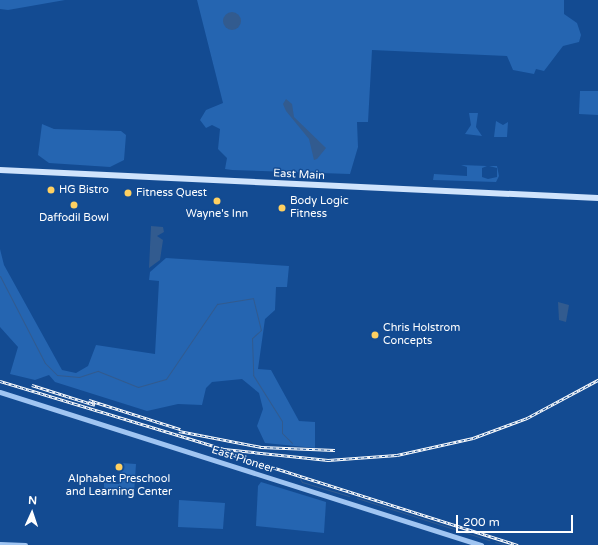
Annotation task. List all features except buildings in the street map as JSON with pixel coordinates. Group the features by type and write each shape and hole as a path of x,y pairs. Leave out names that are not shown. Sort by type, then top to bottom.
{"main road":[{"name":"East Main","path":"0,170 598,198"}],"street":[{"name":"East Pioneer","path":"0,392 481,545"},
{"path":"0,544 25,545"}],"shaded area":[{"path":"0,0 65,0 8,10 0,9"},
{"path":"197,0 564,0 564,14 577,23 581,35 579,42 563,46 544,71 536,69 534,74 513,70 507,56 372,50 368,122 357,122 358,147 350,174 232,170 225,169 227,158 218,149 220,129 212,125 206,128 200,120 206,110 223,103"},
{"path":"232,12 238,15 241,21 238,27 232,30 226,27 223,21 226,15"},
{"path":"580,91 598,91 598,115 579,114"},
{"path":"286,99 292,104 294,117 326,148 317,159 314,160 309,139 286,111 283,104"},
{"path":"469,113 478,113 476,127 482,136 465,134 471,125"},
{"path":"496,121 503,125 508,122 507,137 494,137"},
{"path":"42,124 54,129 121,131 126,135 124,160 110,167 49,163 38,155"},
{"path":"461,165 487,166 482,168 482,177 488,179 497,177 497,168 489,166 497,166 499,176 496,182 433,180 434,174 467,176 467,167"},
{"path":"151,226 163,227 164,232 157,236 163,240 160,260 149,268"},
{"path":"0,249 4,265 62,370 76,373 88,366 96,345 155,354 159,281 149,280 150,272 166,258 289,266 287,287 276,287 275,310 265,319 258,369 271,370 299,421 315,422 315,448 265,443 257,426 263,409 259,393 242,379 212,382 206,388 202,405 178,404 147,411 55,382 49,375 35,380 10,374 18,347 0,327"},
{"path":"558,302 569,305 566,322 559,320"},
{"path":"121,463 136,464 134,494 104,493 104,483 119,484"},
{"path":"261,482 326,502 324,533 256,526 258,486"},
{"path":"179,500 225,503 223,529 178,527"}],"waterway":[{"path":"0,276 45,363 57,375 79,377 98,371 138,387 166,379 217,304 253,298 261,330 252,338 253,375 282,421 282,433 292,443"},
{"path":"300,479 302,482 349,496"},
{"path":"357,498 489,540"},
{"path":"495,542 507,545"}],"railway":[{"path":"0,381 224,449 328,460 397,455 473,438 527,418 598,380"},
{"path":"32,385 95,405"},
{"path":"89,400 180,429"},
{"path":"179,431 261,447 335,450"},
{"path":"234,455 518,545"}],"place":[{"name":"HG Bistro","path":"51,190"},
{"name":"Fitness Quest","path":"128,193"},
{"name":"Wayne's Inn","path":"217,201"},
{"name":"Daffodil Bowl","path":"74,205"},
{"name":"Body Logic Fitness","path":"282,208"},
{"name":"Chris Holstrom Concepts","path":"375,335"},
{"name":"Alphabet Preschool and Learning Center","path":"119,467"}]}
